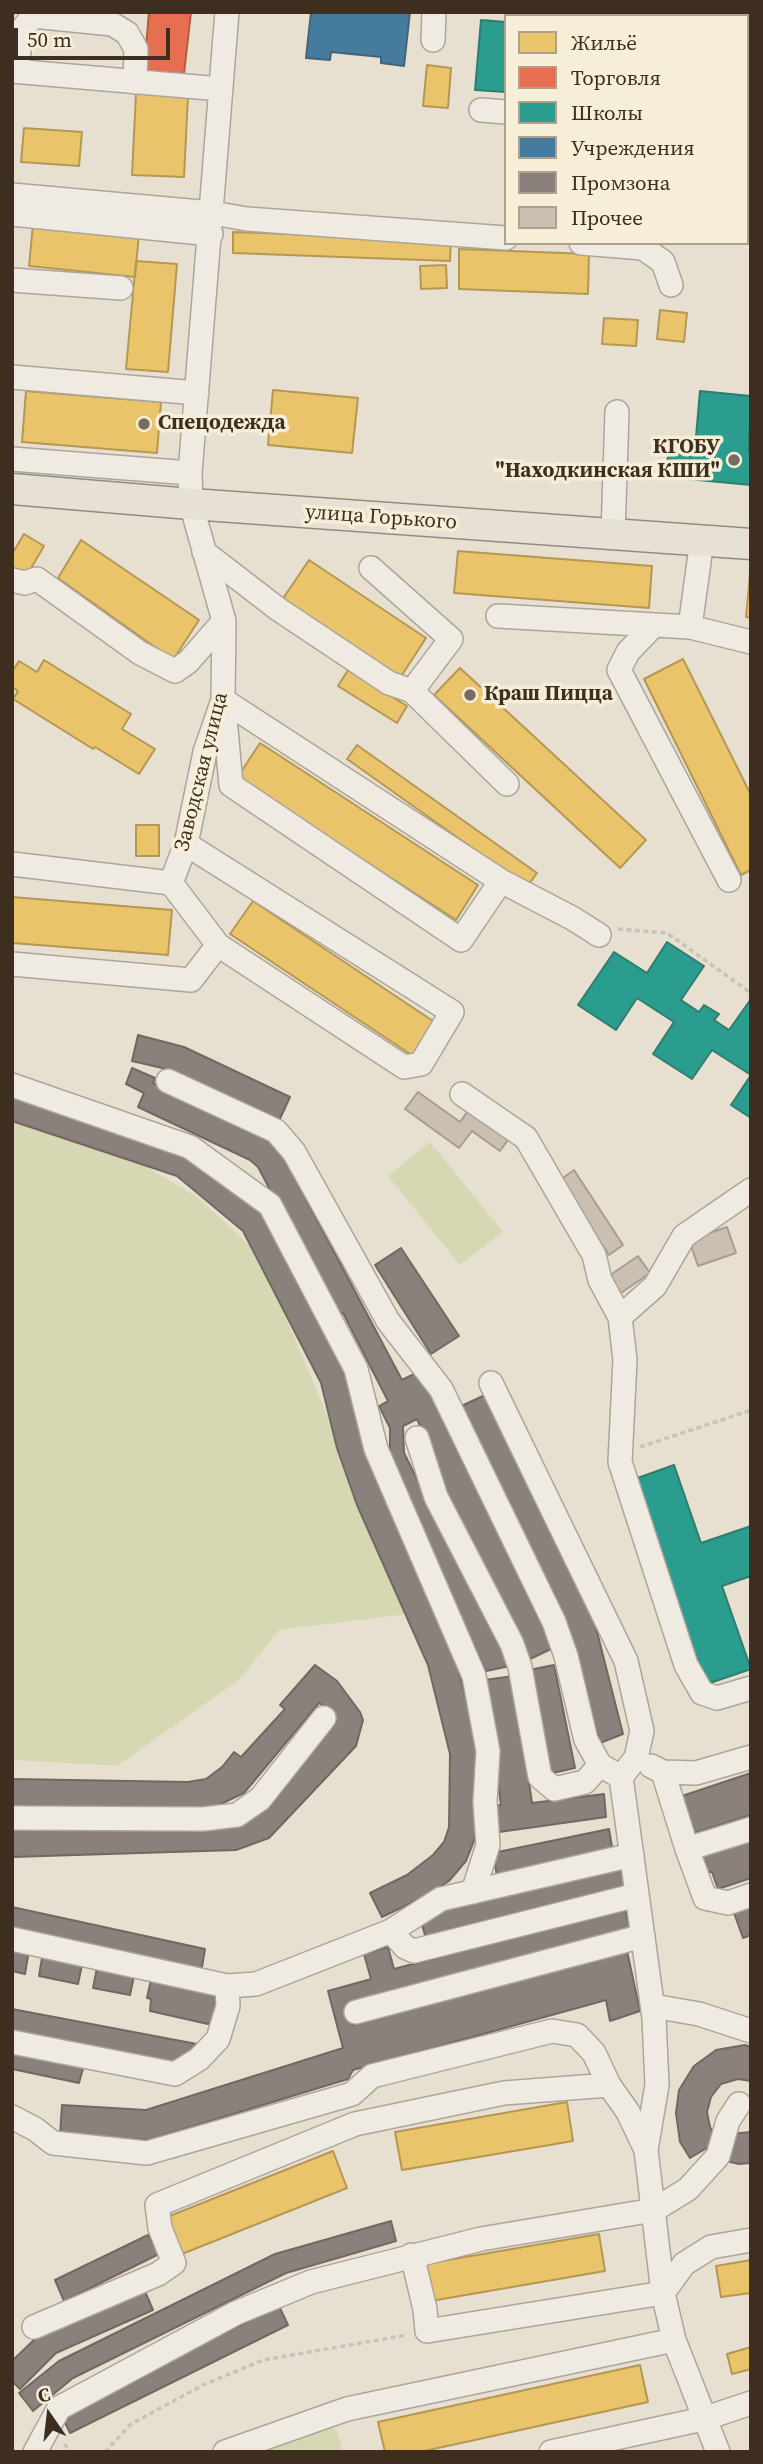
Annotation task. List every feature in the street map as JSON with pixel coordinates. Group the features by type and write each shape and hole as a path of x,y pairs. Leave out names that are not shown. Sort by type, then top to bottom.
{"main road":[{"name":"улица Горького","path":"12,489 751,544"}],"street":[{"name":"Заводская улица","path":"171,883 186,844 205,752 223,700 224,621 191,504 190,473 227,12"},
{"path":"433,40 434,12"},
{"path":"135,82 136,49 127,33 112,24 33,16 21,31 14,71 135,82 221,89"},
{"path":"481,110 504,111"},
{"path":"12,195 211,224"},
{"path":"12,214 211,224 247,219 504,238"},
{"path":"606,245 643,248 663,262 671,285"},
{"path":"12,280 121,288"},
{"path":"12,377 197,393"},
{"path":"613,534 617,412"},
{"path":"12,459 190,473"},
{"path":"690,627 702,540"},
{"path":"204,552 278,609 389,683 412,691 507,784"},
{"path":"370,568 451,639 412,691"},
{"path":"12,580 25,583 37,579 141,653 175,671 188,662 224,621"},
{"path":"498,616 690,627 751,642"},
{"path":"652,626 628,652 619,670 729,880"},
{"path":"223,700 500,881 599,935"},
{"path":"223,700 231,785 461,940 500,881"},
{"path":"12,864 171,883 219,945 404,1067 421,1064 452,1012 186,844"},
{"path":"12,964 191,980 219,945"},
{"path":"168,1080 276,1131 295,1152 388,1321 442,1389 554,1622 566,1656 586,1740 600,1765 621,1777"},
{"path":"12,1086 190,1147 270,1205 356,1369 376,1449 474,1676 488,1751 485,1802 488,1845 473,1892"},
{"path":"462,1094 526,1138 594,1255 600,1280 620,1317 625,1360 620,1462 686,1665 702,1693 717,1698 751,1688"},
{"path":"620,1317 655,1286 684,1236 751,1191"},
{"path":"491,1383 626,1661 642,1731 636,1758 621,1777 653,2006 657,2085 646,2150 663,2293 674,2340 718,2452"},
{"path":"417,1438 436,1497 512,1644 520,1667 540,1777 554,1789 585,1783 600,1765"},
{"path":"12,1818 203,1819 237,1815 260,1799 324,1718"},
{"path":"636,1758 663,1772 696,1773 751,1757"},
{"path":"663,1772 705,1898 728,1902 751,1895"},
{"path":"687,1849 751,1829"},
{"path":"12,1939 227,1986 256,1984 391,1931 441,1899 632,1855"},
{"path":"391,1931 405,1947 414,1951 636,1895"},
{"path":"356,2012 643,1936"},
{"path":"12,2042 175,2074 199,2059 218,2039 228,2006 227,1986"},
{"path":"653,2006 699,2014 751,2031"},
{"path":"12,2117 35,2129 53,2143 147,2153 352,2094 372,2076 552,2031 577,2035 594,2053 646,2150"},
{"path":"34,2327 158,2274 174,2263 160,2228 157,2205 355,2124 504,2093 609,2085"},
{"path":"34,2452 59,2408 236,2313 311,2282 481,2239 654,2210 688,2189 718,2156 728,2121 739,2104"},
{"path":"412,2255 425,2309 427,2331 663,2293 684,2264 711,2247 751,2240"},
{"path":"225,2452 347,2409 674,2340"},
{"path":"551,2452 704,2419 751,2403"}],"path":[{"path":"599,935 612,928 667,933 751,993"},
{"path":"619,1455 751,1410"},
{"path":"106,2452 131,2424 203,2385 263,2360 427,2331"}],"green space":[{"path":"12,1094 196,1196 259,1254 354,1479 416,1613 279,1630 240,1679 117,1766 12,1760"},
{"path":"430,1142 503,1232 460,1265 388,1176"},
{"path":"332,2426 337,2431 343,2452 231,2452"}],"building: Жильё":[{"path":"751,12 751,38 749,14 735,14"},
{"path":"427,65 451,68 448,108 423,106"},
{"path":"749,76 751,76 749,107"},
{"path":"136,93 188,96 184,177 132,175"},
{"path":"24,128 82,132 79,166 21,162"},
{"path":"33,224 139,234 135,277 29,266"},
{"path":"233,232 451,240 450,261 233,253"},
{"path":"459,249 589,254 588,294 459,289"},
{"path":"136,261 177,264 168,372 126,369"},
{"path":"446,265 447,288 421,289 420,266"},
{"path":"660,310 687,313 684,342 657,339"},
{"path":"604,318 638,320 636,346 602,344"},
{"path":"273,390 358,398 352,453 268,445"},
{"path":"26,391 161,402 157,453 22,442"},
{"path":"24,534 44,546 27,575 12,567 12,554"},
{"path":"81,540 199,620 173,660 58,578"},
{"path":"458,551 652,566 649,608 454,593"},
{"path":"309,560 426,638 400,678 282,600"},
{"path":"751,574 751,618 746,617"},
{"path":"683,659 751,795 751,870 741,875 644,679"},
{"path":"44,660 131,714 122,729 155,749 139,774 13,699 18,691 12,687 12,672 19,661 37,672"},
{"path":"460,668 646,840 620,868 434,695"},
{"path":"348,670 407,706 397,723 338,686"},
{"path":"260,743 478,885 456,920 237,778"},
{"path":"357,745 537,873 527,887 347,759"},
{"path":"136,825 159,825 159,856 136,856"},
{"path":"12,897 172,910 168,955 12,943"},
{"path":"253,901 436,1023 413,1056 230,934"},
{"path":"567,2102 573,2141 402,2170 395,2132"},
{"path":"333,2151 347,2188 182,2254 167,2217"},
{"path":"599,2234 605,2271 431,2301 425,2264"},
{"path":"751,2260 751,2293 721,2297 716,2266"},
{"path":"751,2347 751,2369 732,2374 727,2354"},
{"path":"640,2365 648,2402 420,2452 385,2452 378,2422"}],"building: Торговля":[{"path":"149,12 191,12 184,74 144,70"}],"building: Школы":[{"path":"481,20 504,22 504,92 475,90"},
{"path":"700,391 751,396 751,485 666,477 669,446 695,448"},
{"path":"667,942 704,966 681,1000 699,1012 704,1005 719,1014 714,1020 729,1030 751,999 751,1075 712,1050 692,1079 653,1054 674,1022 637,998 616,1030 578,1005 614,952 647,973"},
{"path":"751,1075 751,1118 731,1105"},
{"path":"674,1465 701,1543 751,1526 751,1576 722,1586 751,1669 704,1685 632,1480"}],"building: Учреждения":[{"path":"311,12 410,12 404,66 381,63 381,57 331,52 330,60 306,58"}],"building: Промзона":[{"path":"138,1035 184,1047 290,1097 278,1123 175,1071 132,1061"},
{"path":"132,1068 155,1078 153,1083 266,1135 281,1152 402,1380 414,1374 431,1394 553,1648 528,1660 444,1494 435,1460 417,1419 403,1426 404,1453 510,1666 486,1671 382,1455 390,1451 390,1428 379,1406 388,1401 343,1313 337,1316 258,1167 250,1160 138,1107 144,1093 126,1084"},
{"path":"12,1096 188,1155 262,1214 349,1376 456,1660 479,1750 474,1841 466,1861 449,1881 382,1917 370,1893 407,1875 433,1855 444,1842 449,1827 450,1754 428,1665 357,1505 337,1448 321,1383 243,1231 177,1176 12,1121"},
{"path":"401,1248 459,1336 431,1354 375,1265"},
{"path":"485,1395 582,1597 592,1612 623,1734 600,1743 585,1689 457,1408"},
{"path":"315,1665 337,1681 363,1720 356,1746 269,1838 236,1850 12,1857 12,1830 234,1826 332,1724 333,1711 319,1703 244,1793 208,1810 12,1810 12,1779 188,1782 206,1779 222,1767 234,1752 241,1757 285,1709 280,1705"},
{"path":"554,1665 575,1768 548,1774 529,1670"},
{"path":"513,1676 532,1803 604,1794 606,1817 492,1833 490,1806 501,1805 485,1680"},
{"path":"751,1773 751,1815 692,1834 682,1796"},
{"path":"609,1829 613,1853 497,1876 493,1853"},
{"path":"751,1838 751,1878 718,1889 712,1872 703,1872 699,1855"},
{"path":"622,1864 627,1888 426,1939 420,1917"},
{"path":"12,1907 205,1949 201,1973 12,1931"},
{"path":"751,1907 751,1935 743,1938 734,1913"},
{"path":"625,1908 630,1930 348,2007 353,2025 627,1951 640,2011 610,2021 606,2000 353,2070 348,2079 148,2140 60,2135 62,2105 146,2110 343,2048 328,1991 371,1979 364,1954 388,1947 394,1969"},
{"path":"12,1946 29,1950 25,1974 12,1971"},
{"path":"43,1952 83,1960 78,1984 39,1976"},
{"path":"98,1963 135,1971 130,1995 93,1988"},
{"path":"152,1975 213,1987 218,2015 208,2024 150,2011 151,1999 147,1998"},
{"path":"12,2009 202,2045 174,2063 12,2034"},
{"path":"745,2045 751,2047 751,2081 738,2079 721,2084 711,2097 707,2112 717,2142 690,2158 680,2142 676,2113 679,2090 694,2066 716,2050"},
{"path":"12,2050 84,2065 79,2083 12,2069"},
{"path":"751,2132 751,2163 726,2161 729,2134"},
{"path":"391,2221 396,2241 286,2273 73,2378 33,2411 19,2393 59,2361 275,2254"},
{"path":"148,2235 159,2254 64,2301 55,2280"},
{"path":"144,2289 153,2310 56,2353 20,2389 12,2381 12,2361 39,2335"},
{"path":"279,2306 288,2325 70,2433 61,2414"}],"building: Прочее":[{"path":"418,1092 460,1122 470,1108 510,1137 500,1151 472,1131 459,1148 405,1109"},
{"path":"574,1170 623,1245 609,1255 560,1180"},
{"path":"727,1227 736,1253 698,1266 689,1240"},
{"path":"638,1256 650,1273 618,1295 606,1278"}],"place":[{"name":"Спецодежда","path":"144,424"},
{"name":"КГОБУ \"Находкинская КШИ\"","path":"734,460"},
{"name":"Краш Пицца","path":"470,695"}]}
